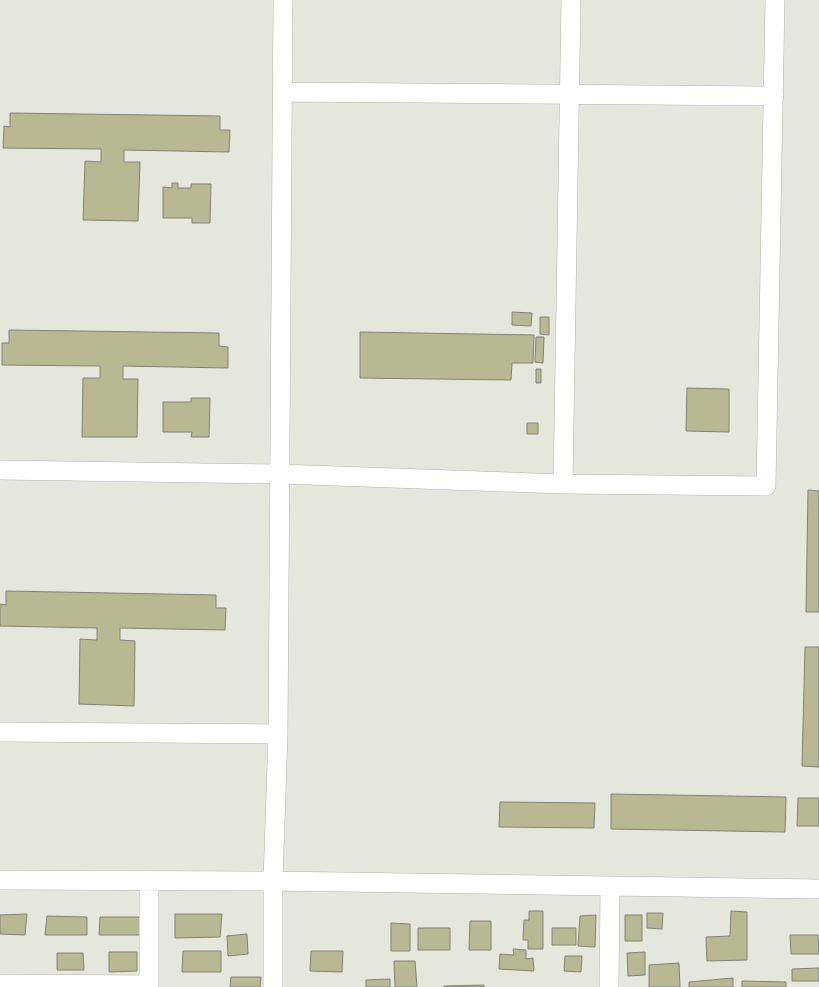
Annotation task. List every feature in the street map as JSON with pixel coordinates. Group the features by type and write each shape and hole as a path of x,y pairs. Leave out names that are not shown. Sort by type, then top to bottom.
{"street":[{"path":"273,987 278,734 283,0"},
{"path":"563,484 571,0"},
{"path":"0,470 280,474 563,484 766,486 775,0"},
{"path":"282,92 774,96"},
{"path":"0,732 278,734"},
{"path":"0,880 149,882 274,881 819,889"},
{"path":"0,984 149,986 149,882"},
{"path":"609,987 610,887"}],"building":[{"path":"10,113 220,116 220,130 230,130 229,152 124,150 124,162 140,162 138,221 83,220 85,161 101,162 101,149 3,148 4,126 10,127"},
{"path":"172,183 178,183 178,188 191,188 191,184 211,184 210,223 192,223 192,218 163,218 163,187 172,188"},
{"path":"512,312 532,313 531,326 512,325"},
{"path":"540,317 549,317 549,335 540,334"},
{"path":"9,330 219,333 219,346 228,347 228,368 123,366 123,379 138,379 137,437 82,437 83,378 100,378 100,366 2,365 2,343 9,343"},
{"path":"360,332 534,335 533,363 512,363 511,380 360,378"},
{"path":"536,337 544,337 543,363 535,362"},
{"path":"536,369 541,369 541,383 536,383"},
{"path":"687,388 729,389 729,432 686,431"},
{"path":"191,398 210,398 209,437 191,437 192,432 163,432 163,402 191,402"},
{"path":"527,423 538,423 538,434 527,434"},
{"path":"808,490 819,491 819,612 806,612"},
{"path":"6,591 216,595 216,608 226,608 225,630 120,628 120,640 135,641 134,706 79,704 80,639 97,640 97,628 0,626 0,604 6,605"},
{"path":"805,647 819,647 819,767 802,766"},
{"path":"611,794 786,797 785,832 611,829"},
{"path":"798,798 819,798 819,826 797,826"},
{"path":"500,802 595,803 594,828 499,827"},
{"path":"529,911 543,911 543,949 528,949 528,940 523,940 524,920 529,920"},
{"path":"731,911 747,912 747,960 707,961 706,937 730,936"},
{"path":"647,913 663,913 662,929 647,928"},
{"path":"27,914 25,935 0,934 0,915"},
{"path":"175,914 222,914 220,937 175,938"},
{"path":"596,915 595,947 578,946 580,916"},
{"path":"625,915 642,915 642,941 625,941"},
{"path":"47,916 87,917 87,935 45,935"},
{"path":"100,917 142,917 142,935 99,935"},
{"path":"470,921 491,921 491,950 469,950"},
{"path":"391,923 410,924 410,951 391,951"},
{"path":"418,928 450,928 450,950 418,950"},
{"path":"552,928 576,928 576,945 552,945"},
{"path":"247,934 248,954 228,956 227,936"},
{"path":"790,935 818,935 819,954 791,954"},
{"path":"513,949 526,950 526,959 533,958 534,971 499,969 500,954 514,955"},
{"path":"183,951 221,951 221,972 182,972"},
{"path":"311,951 343,951 342,972 310,971"},
{"path":"109,952 137,952 137,971 109,972"},
{"path":"645,952 645,975 628,976 627,953"},
{"path":"57,953 83,953 84,970 57,970"},
{"path":"565,956 582,956 581,972 564,971"},
{"path":"394,961 415,961 417,987 395,987"},
{"path":"679,963 680,987 649,987 649,965"},
{"path":"819,968 819,981 792,981 792,969"},
{"path":"231,977 261,977 260,987 230,987"},
{"path":"733,978 733,987 689,987 689,982"},
{"path":"390,979 390,987 366,987 366,980"},
{"path":"742,981 786,982 786,987 742,987"},
{"path":"484,985 484,987 444,987 444,986"}]}
